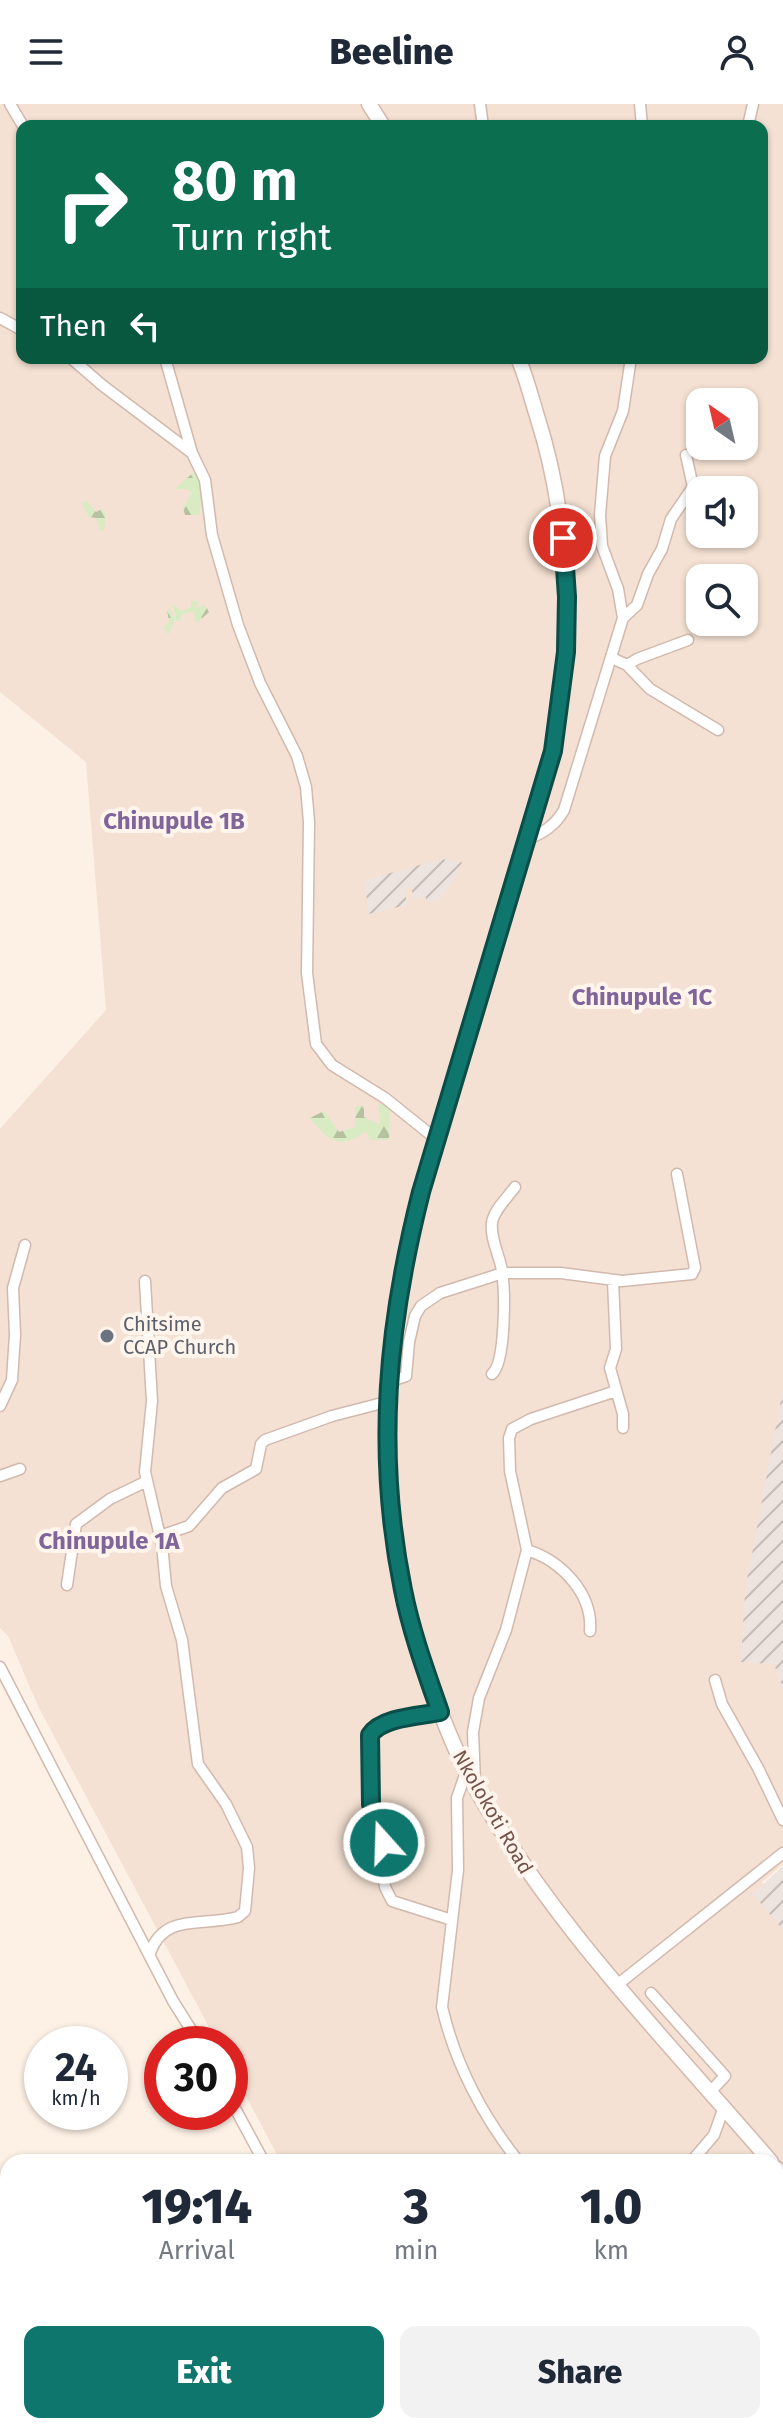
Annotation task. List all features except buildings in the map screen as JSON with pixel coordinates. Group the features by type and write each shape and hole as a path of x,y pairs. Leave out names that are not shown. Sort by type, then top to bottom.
{"main road":[{"name":"Nkolokoti Road","path":"520,364 552,463 563,538 567,597 566,652 560,708 553,751 436,1139 408,1245 393,1330 386,1402 391,1519 413,1631 440,1712 475,1788 540,1891 764,2154"}],"street":[{"path":"78,364 192,453"},
{"path":"167,364 192,453 205,480 212,535 238,625 260,683 297,756 306,787 309,822 307,973 316,1044 332,1065 385,1098 436,1139"},
{"path":"526,840 547,830 564,810 623,618 618,589 602,546 600,515 605,456 623,411 630,364"},
{"path":"623,618 637,605 648,574 662,549 671,519 691,493 693,481 687,460"},
{"path":"627,665 688,640"},
{"path":"612,658 627,665 650,689 718,730"},
{"path":"388,1382 403,1379 407,1374 406,1358 411,1329 421,1306 440,1293 503,1273 561,1273 613,1281 692,1274 695,1271 677,1174"},
{"path":"492,1374 498,1368 500,1358 503,1273 493,1237 492,1220 515,1187"},
{"path":"0,1406 12,1380 15,1335 13,1288 25,1245"},
{"path":"145,1281 152,1363 152,1401 145,1456 147,1481 160,1536 166,1586 182,1640 198,1764 234,1819 247,1847 249,1868 245,1911 238,1917 171,1927 158,1935 150,1953"},
{"path":"613,1281 616,1349 610,1368 623,1414 623,1428"},
{"path":"475,1788 473,1732 479,1698 506,1630 527,1550 510,1471 508,1444 512,1429 552,1411 616,1391"},
{"path":"160,1536 189,1526 222,1488 256,1469 261,1444 265,1440 332,1416 386,1402"},
{"path":"0,1476 20,1469"},
{"path":"67,1585 76,1524 110,1499 147,1481"},
{"path":"527,1550 554,1563 579,1589 588,1608 590,1631"},
{"path":"0,1667 189,2026"},
{"path":"715,1680 722,1704 783,1820"},
{"path":"440,1712 388,1723 372,1732 371,1804 383,1834 384,1883 392,1901 452,1920"},
{"path":"466,1772 457,1798 458,1870 442,2007 473,2094 513,2154"},
{"path":"617,1985 783,1853"},
{"path":"651,1993 725,2076 711,2091"},
{"path":"698,2154 714,2135 724,2107"},
{"path":"247,2130 260,2154"}],"shaded area":[{"path":"0,104 783,104 783,1537 774,1663 783,1689 783,1864 762,1882 783,1906 783,2154 277,2154 248,2100 248,2026 208,2026 38,1706 8,1636 0,1628 0,1129 106,1010 86,762 0,692"},
{"path":"441,859 462,862 440,900 426,902 426,897 414,900 411,887 405,889 407,905 368,914 365,880"},
{"path":"783,1389 783,1689 774,1664 741,1662 745,1591"},
{"path":"783,1866 783,1930 753,1894"}],"green space":[{"path":"197,469 207,495 201,498 200,515 185,515 183,508 191,493 188,489 175,489"},
{"path":"87,501 96,512 102,509 106,514 104,530 100,531 96,518 89,517 82,503"},
{"path":"191,601 199,601 196,608 205,605 209,612 198,622 195,621 194,611 181,615 181,621 175,620 168,635 164,628 169,621 167,610 170,609 176,617 172,604 182,611 191,607"},
{"path":"378,1104 390,1105 389,1140 370,1140 366,1131 349,1141 335,1141 322,1133 310,1118 324,1111 339,1132 355,1127 355,1107 364,1105 364,1117 380,1125"}],"place":[{"name":"Chitsime CCAP Church","path":"107,1336"}],"district":[{"name":"Chinupule 1B","path":"174,821"},
{"name":"Chinupule 1C","path":"642,997"},
{"name":"Chinupule 1A","path":"109,1541"}],"route":[{"path":"384,1843 371,1804 370,1735 374,1729 388,1723 440,1712 413,1631 391,1519 386,1402 389,1359 400,1281 421,1192 553,751 566,652 567,597 563,538"}]}
